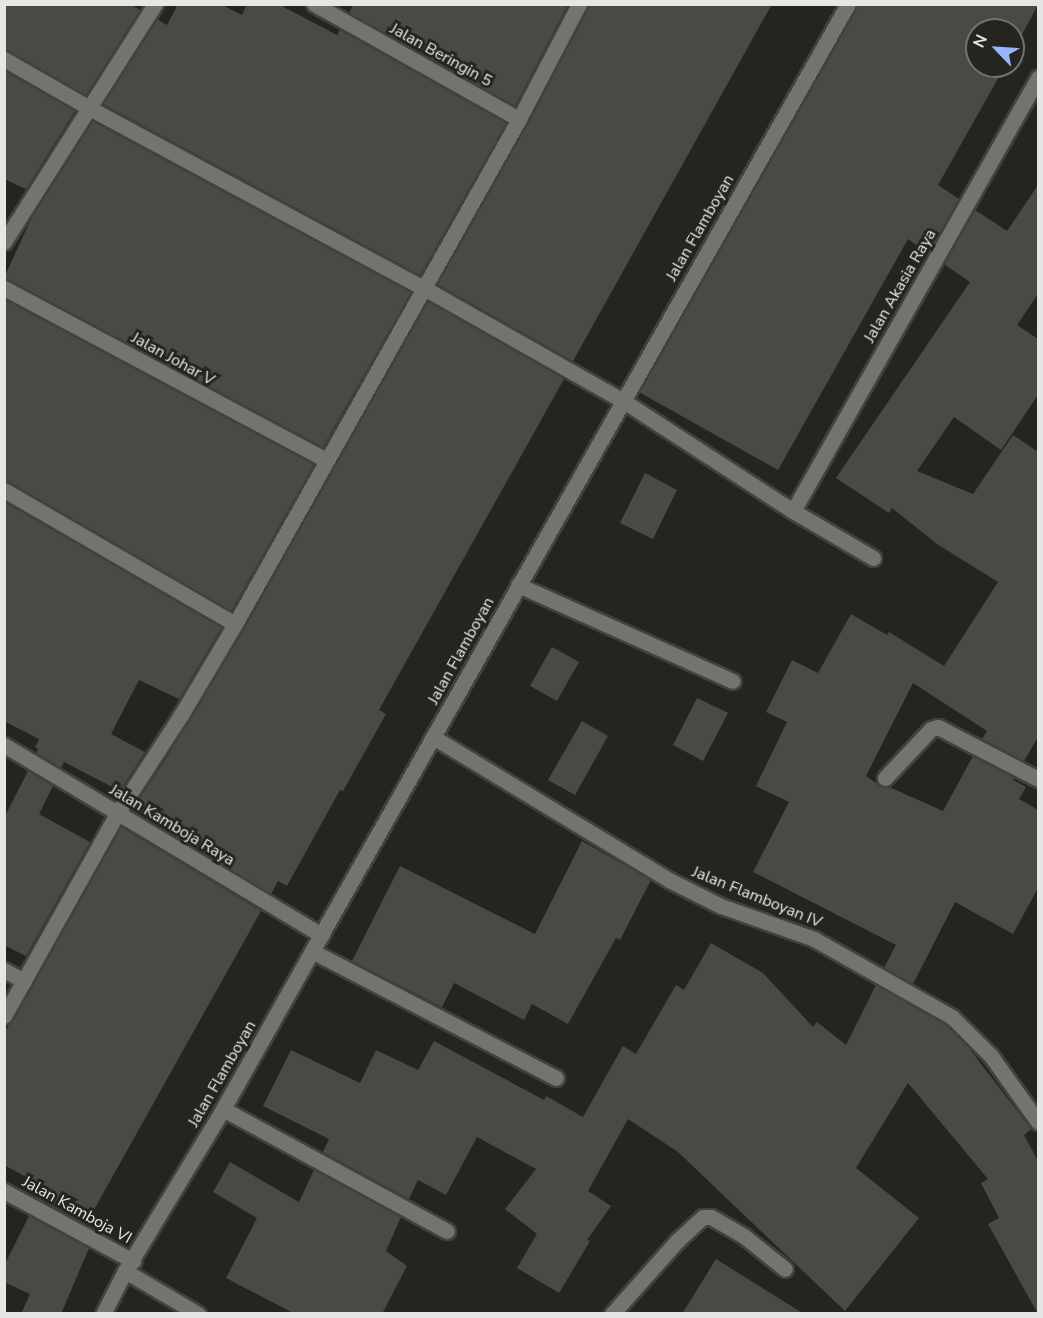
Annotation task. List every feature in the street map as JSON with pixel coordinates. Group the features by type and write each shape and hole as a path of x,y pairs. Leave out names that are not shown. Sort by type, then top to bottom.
{"street":[{"path":"4,242 91,109 155,4"},
{"name":"Jalan Beringin 5","path":"314,4 519,119"},
{"path":"4,1017 118,812 181,715 235,624 422,287 519,119 579,4"},
{"name":"Jalan Flamboyan","path":"104,1314 129,1266 223,1109 848,4"},
{"path":"4,59 91,109 422,287 622,400 793,511 873,558"},
{"name":"Jalan Akasia Raya","path":"793,511 1038,78"},
{"name":"Jalan Johar V","path":"4,288 326,460"},
{"path":"4,490 235,624"},
{"path":"519,585 733,681"},
{"path":"885,778 931,729 938,727 1038,779"},
{"name":"Jalan Flamboyan IV","path":"433,737 669,880 721,906 814,939 952,1017 991,1056 1038,1122"},
{"name":"Jalan Kamboja Raya","path":"4,745 321,936"},
{"path":"312,951 556,1078"},
{"path":"4,970 24,981"},
{"path":"223,1109 447,1231"},
{"name":"Jalan Kamboja VI","path":"4,1191 129,1266 198,1314"},
{"path":"612,1314 677,1241 703,1217 711,1217 745,1237 785,1269"}],"building":[{"path":"4,4 130,4 140,10 86,95 4,49"},
{"path":"178,4 220,4 242,15 247,4 278,4 337,35 340,30 506,123 420,275 103,104 157,19 167,25"},
{"path":"354,4 568,4 515,106 349,13"},
{"path":"589,4 772,4 573,361 437,284 528,124"},
{"path":"858,4 1038,5 1025,29 1025,18 965,18 965,78 998,78 938,185 959,199 928,253 908,239 778,470 639,392"},
{"path":"4,71 75,111 26,189 4,179"},
{"path":"92,121 411,292 323,447 4,278 32,217"},
{"path":"1038,185 1038,294 1017,325 1038,339 1038,395 1001,450 954,417 917,471 973,494 1013,435 1038,452 1038,737 1024,761 982,739 987,731 913,683 866,776 882,787 889,787 943,811 973,756 1014,778 1013,780 1026,787 1019,799 1038,810 1038,888 1013,934 955,902 913,984 884,968 896,945 753,872 789,802 756,786 787,722 766,712 792,660 818,673 851,614 887,635 889,632 944,666 998,582 937,544 892,508 889,513 836,478 970,282 944,264 975,210 1007,231"},
{"path":"4,299 314,464 231,611 4,480"},
{"path":"428,301 564,379 379,710 386,714 343,791 340,790 287,886 278,881 271,894 131,810 164,762 243,629"},
{"path":"645,473 677,490 653,539 620,523"},
{"path":"4,502 222,627 179,699 139,680 111,734 145,752 120,791 64,762 61,768 36,753 38,749 35,747 39,739 4,721"},
{"path":"552,647 579,662 557,701 530,686"},
{"path":"697,698 728,713 703,761 673,745"},
{"path":"582,721 608,736 575,795 548,780"},
{"path":"28,771 53,786 39,814 90,842 26,956 4,945 4,818"},
{"path":"121,827 261,911 86,1224 37,1198 43,1186 4,1165 5,1032"},
{"path":"582,841 651,880 620,940 616,938 568,1024 532,1004 524,1020 454,983 442,1007 352,961 400,866 535,934"},
{"path":"711,943 763,973 813,1027 817,1022 846,1045 876,985 946,1025 968,1047 1031,1129 1024,1135 1038,1161 1038,1314 988,1224 999,1218 981,1183 988,1179 908,1083 856,1168 919,1218 845,1311 678,1152 628,1119 588,1191 611,1206 587,1240 590,1241 559,1293 517,1268 537,1234 505,1209 536,1169 477,1137 446,1195 418,1180 409,1199 323,1152 329,1139 263,1106 291,1050 360,1083 376,1050 418,1070 434,1041 544,1100 546,1096 583,1117 623,1046 636,1054 676,985 684,990"},
{"path":"230,1162 299,1202 314,1170 401,1217 386,1251 407,1266 382,1314 295,1314 226,1278 257,1218 213,1192"},
{"path":"29,1216 89,1248 61,1314 21,1314 30,1294 4,1282 4,1266"},
{"path":"716,1259 804,1314 682,1314"}]}
